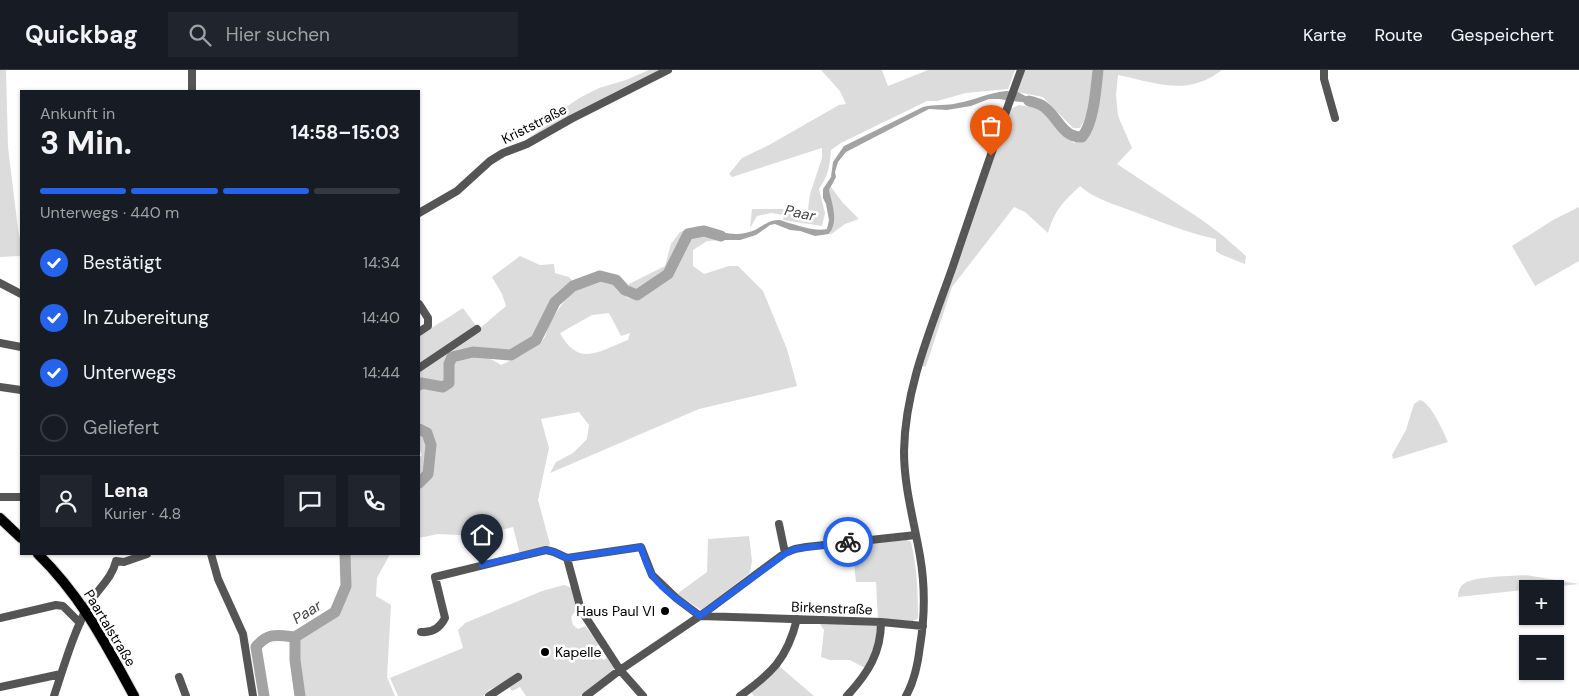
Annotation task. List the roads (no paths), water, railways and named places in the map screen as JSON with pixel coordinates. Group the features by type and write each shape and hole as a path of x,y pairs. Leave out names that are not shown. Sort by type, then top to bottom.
{"main road":[{"path":"0,518 20,537"},
{"name":"Paartalstraße","path":"39,555 66,584 86,610 134,696"}],"street":[{"path":"192,70 192,90"},
{"name":"Kriststraße","path":"420,212 457,191 490,161 503,153 527,144 668,70"},
{"path":"906,696 915,676 923,626 924,587 905,475 904,451 907,417 918,364 1021,70"},
{"path":"1324,70 1324,79 1335,118"},
{"path":"0,283 20,293"},
{"path":"420,306 428,318 428,326 420,331"},
{"path":"420,367 477,329"},
{"path":"0,343 20,347"},
{"path":"0,387 20,390"},
{"path":"0,497 20,497"},
{"path":"779,524 785,554"},
{"path":"586,696 620,670 700,616 785,554 795,549 916,535"},
{"path":"421,632 429,633 442,625 445,618 435,577 546,550 567,558 641,547 648,567 658,581 676,599 700,616"},
{"path":"54,696 80,623 89,604 109,577 117,557 124,562 144,555"},
{"path":"211,555 218,578 243,634 253,696"},
{"path":"567,558 581,610 620,670 642,696"},
{"path":"0,618 56,605 63,606 80,623"},
{"name":"Birkenstraße","path":"700,616 882,622 923,626"},
{"path":"740,696 771,672 784,655 794,633 797,619"},
{"path":"848,696 876,656 881,637 882,622"},
{"path":"0,687 61,674"},
{"path":"179,676 186,696"},
{"path":"489,696 518,677"}],"waterway":[{"name":"Paar","path":"1029,101 1040,104 1069,134 1082,137 1092,114 1098,70"},
{"name":"Paar","path":"420,384 443,387 449,383 449,364 452,357 473,352 511,355 536,340 555,302 573,286 600,276 616,280 625,290 637,295 668,274 688,234 704,231 721,236"},
{"name":"Paar","path":"420,430 427,433 431,445 428,474 420,482"},
{"name":"Paar","path":"300,696 295,660 295,637 335,612 346,586 345,555"},
{"name":"Paar","path":"264,696 256,647 260,642 269,637 278,635 295,637"}],"place":[{"name":"Haus Paul VI","path":"665,611"},
{"name":"Kapelle","path":"545,652"}]}
